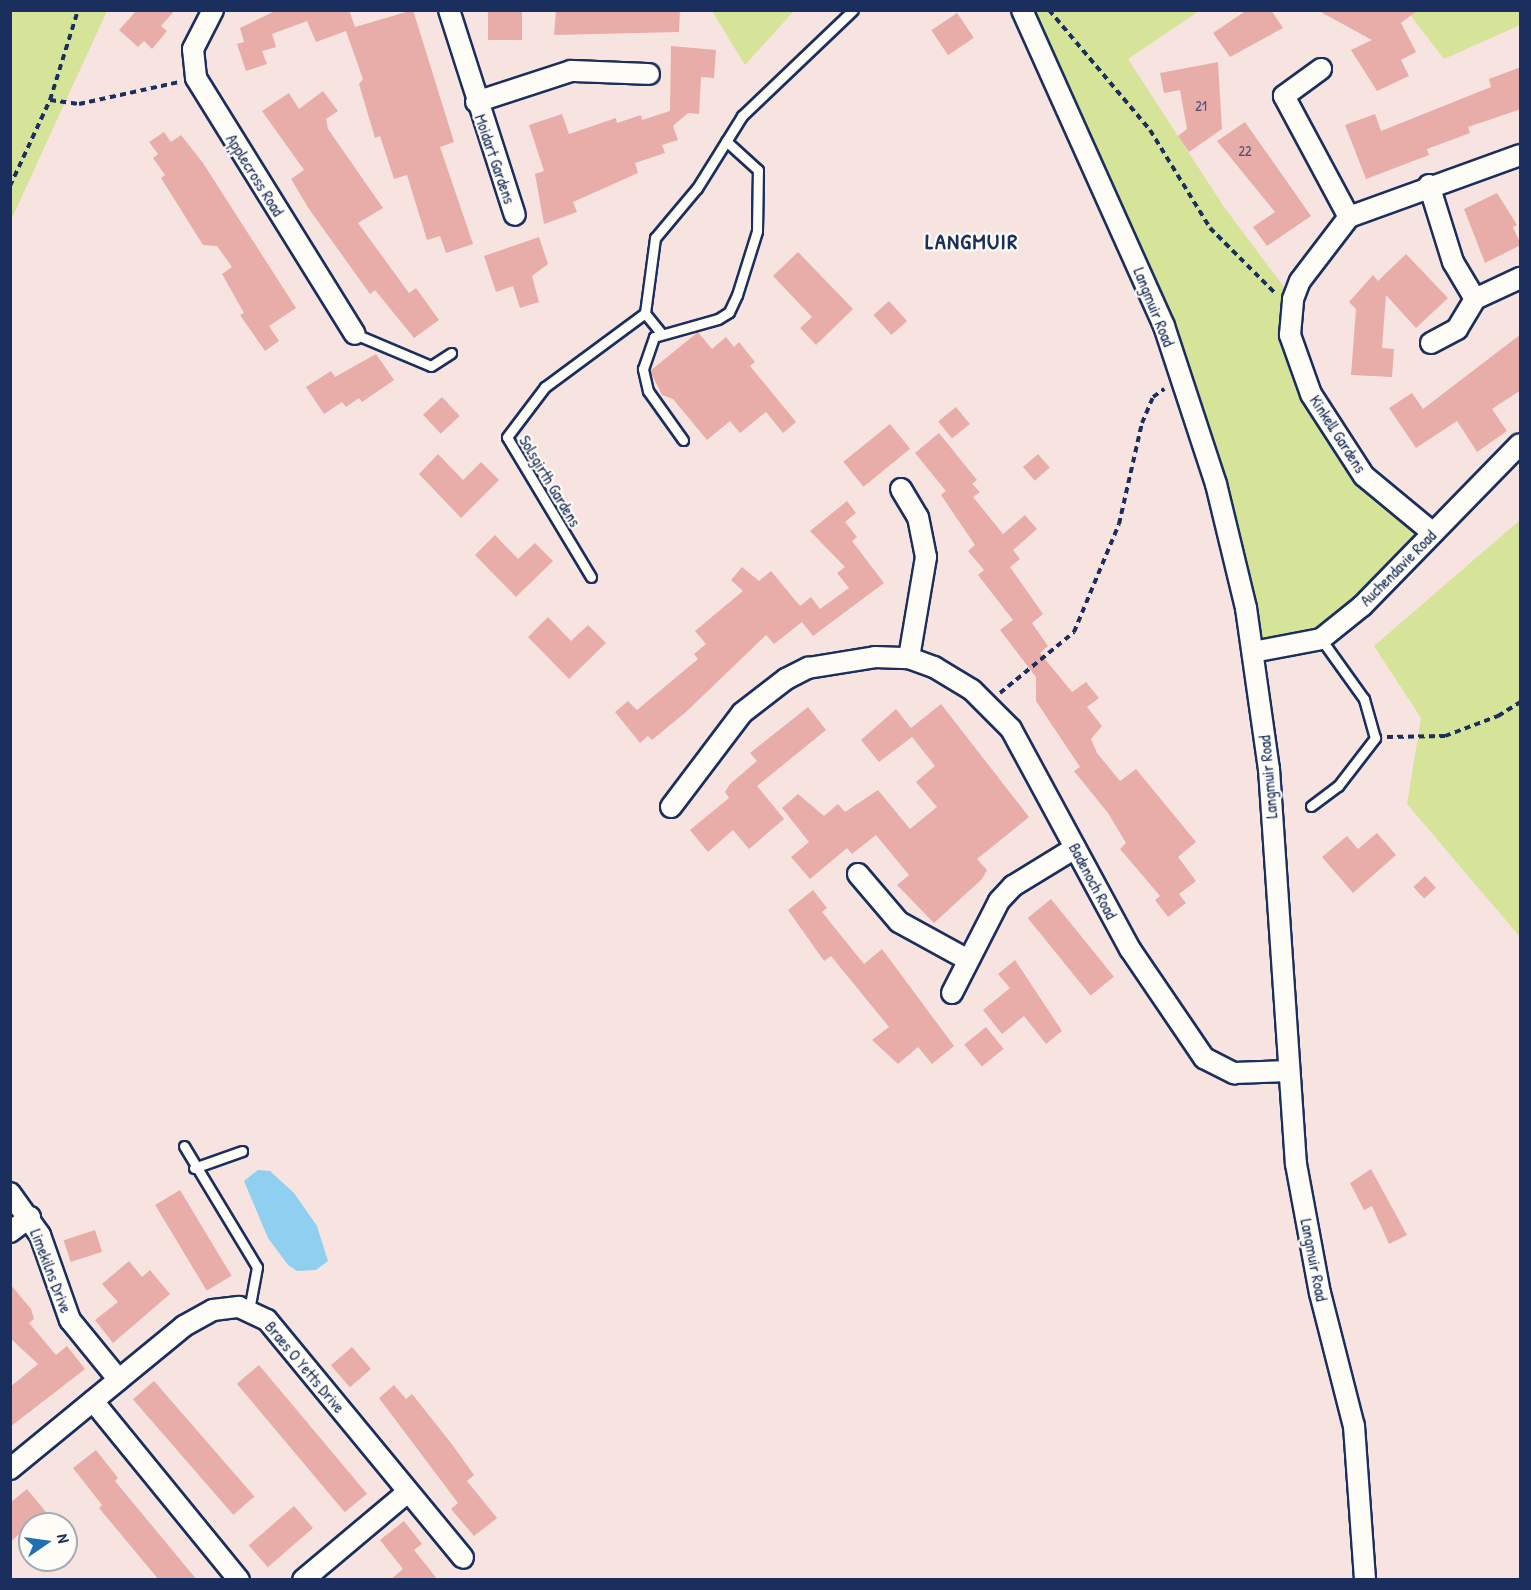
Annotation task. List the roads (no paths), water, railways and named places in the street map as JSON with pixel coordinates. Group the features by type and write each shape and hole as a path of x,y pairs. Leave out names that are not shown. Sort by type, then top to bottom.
{"street":[{"name":"Applecross Road","path":"213,10 193,49 196,78 355,334"},
{"name":"Moidart Gardens","path":"449,10 476,102 515,215"},
{"name":"Langmuir Road","path":"1022,10 1183,380 1216,484 1253,652 1269,769 1289,1071 1308,1229 1354,1426 1365,1580"},
{"path":"1321,69 1284,96 1349,218"},
{"name":"Moidart Gardens","path":"476,102 571,71 648,74"},
{"name":"Kinkell Gardens","path":"1433,533 1364,476 1311,394 1290,335 1293,299 1306,273 1349,218 1429,185 1521,155"},
{"path":"1429,185 1452,262 1475,299"},
{"path":"1431,343 1456,329 1475,299 1521,278"},
{"name":"Auchendavie Road","path":"1321,639 1433,533 1521,444"},
{"path":"902,489 918,517 926,558 909,658"},
{"path":"1253,652 1321,639"},
{"name":"Badenoch Road","path":"671,807 742,713 786,679 843,659 909,658 956,679 988,703 1027,753 1130,950 1204,1058 1234,1073 1289,1071"},
{"path":"952,993 1006,893 1075,848"},
{"path":"858,874 899,922 968,960"},
{"name":"Limekilns Drive","path":"10,1193 30,1217 70,1320 118,1380"},
{"name":"Limekilns Drive","path":"10,1232 30,1217"},
{"name":"Braes O Yetts Drive","path":"10,1469 199,1317 226,1306 249,1310 267,1320 463,1558"},
{"path":"93,1401 239,1580"},
{"path":"303,1580 408,1492"}],"lane":[{"path":"661,333 645,313 655,238 697,188 742,116 853,10"},
{"path":"683,440 648,391 643,369 649,344 661,333 718,319 729,312 737,296 757,231 758,170 726,141"},
{"name":"Solsgirth Gardens","path":"591,577 507,437 545,387 645,313"},
{"path":"355,334 431,366 451,353"},
{"path":"1311,806 1338,786 1374,738 1364,699 1321,639"},
{"path":"184,1146 194,1168 256,1267 249,1310"},
{"path":"194,1168 242,1151"}],"water":[{"path":"258,1170 270,1171 294,1193 317,1226 328,1261 316,1270 297,1271 288,1265 268,1238 244,1181"}],"district":[{"name":"LANGMUIR","path":"972,242"}]}
